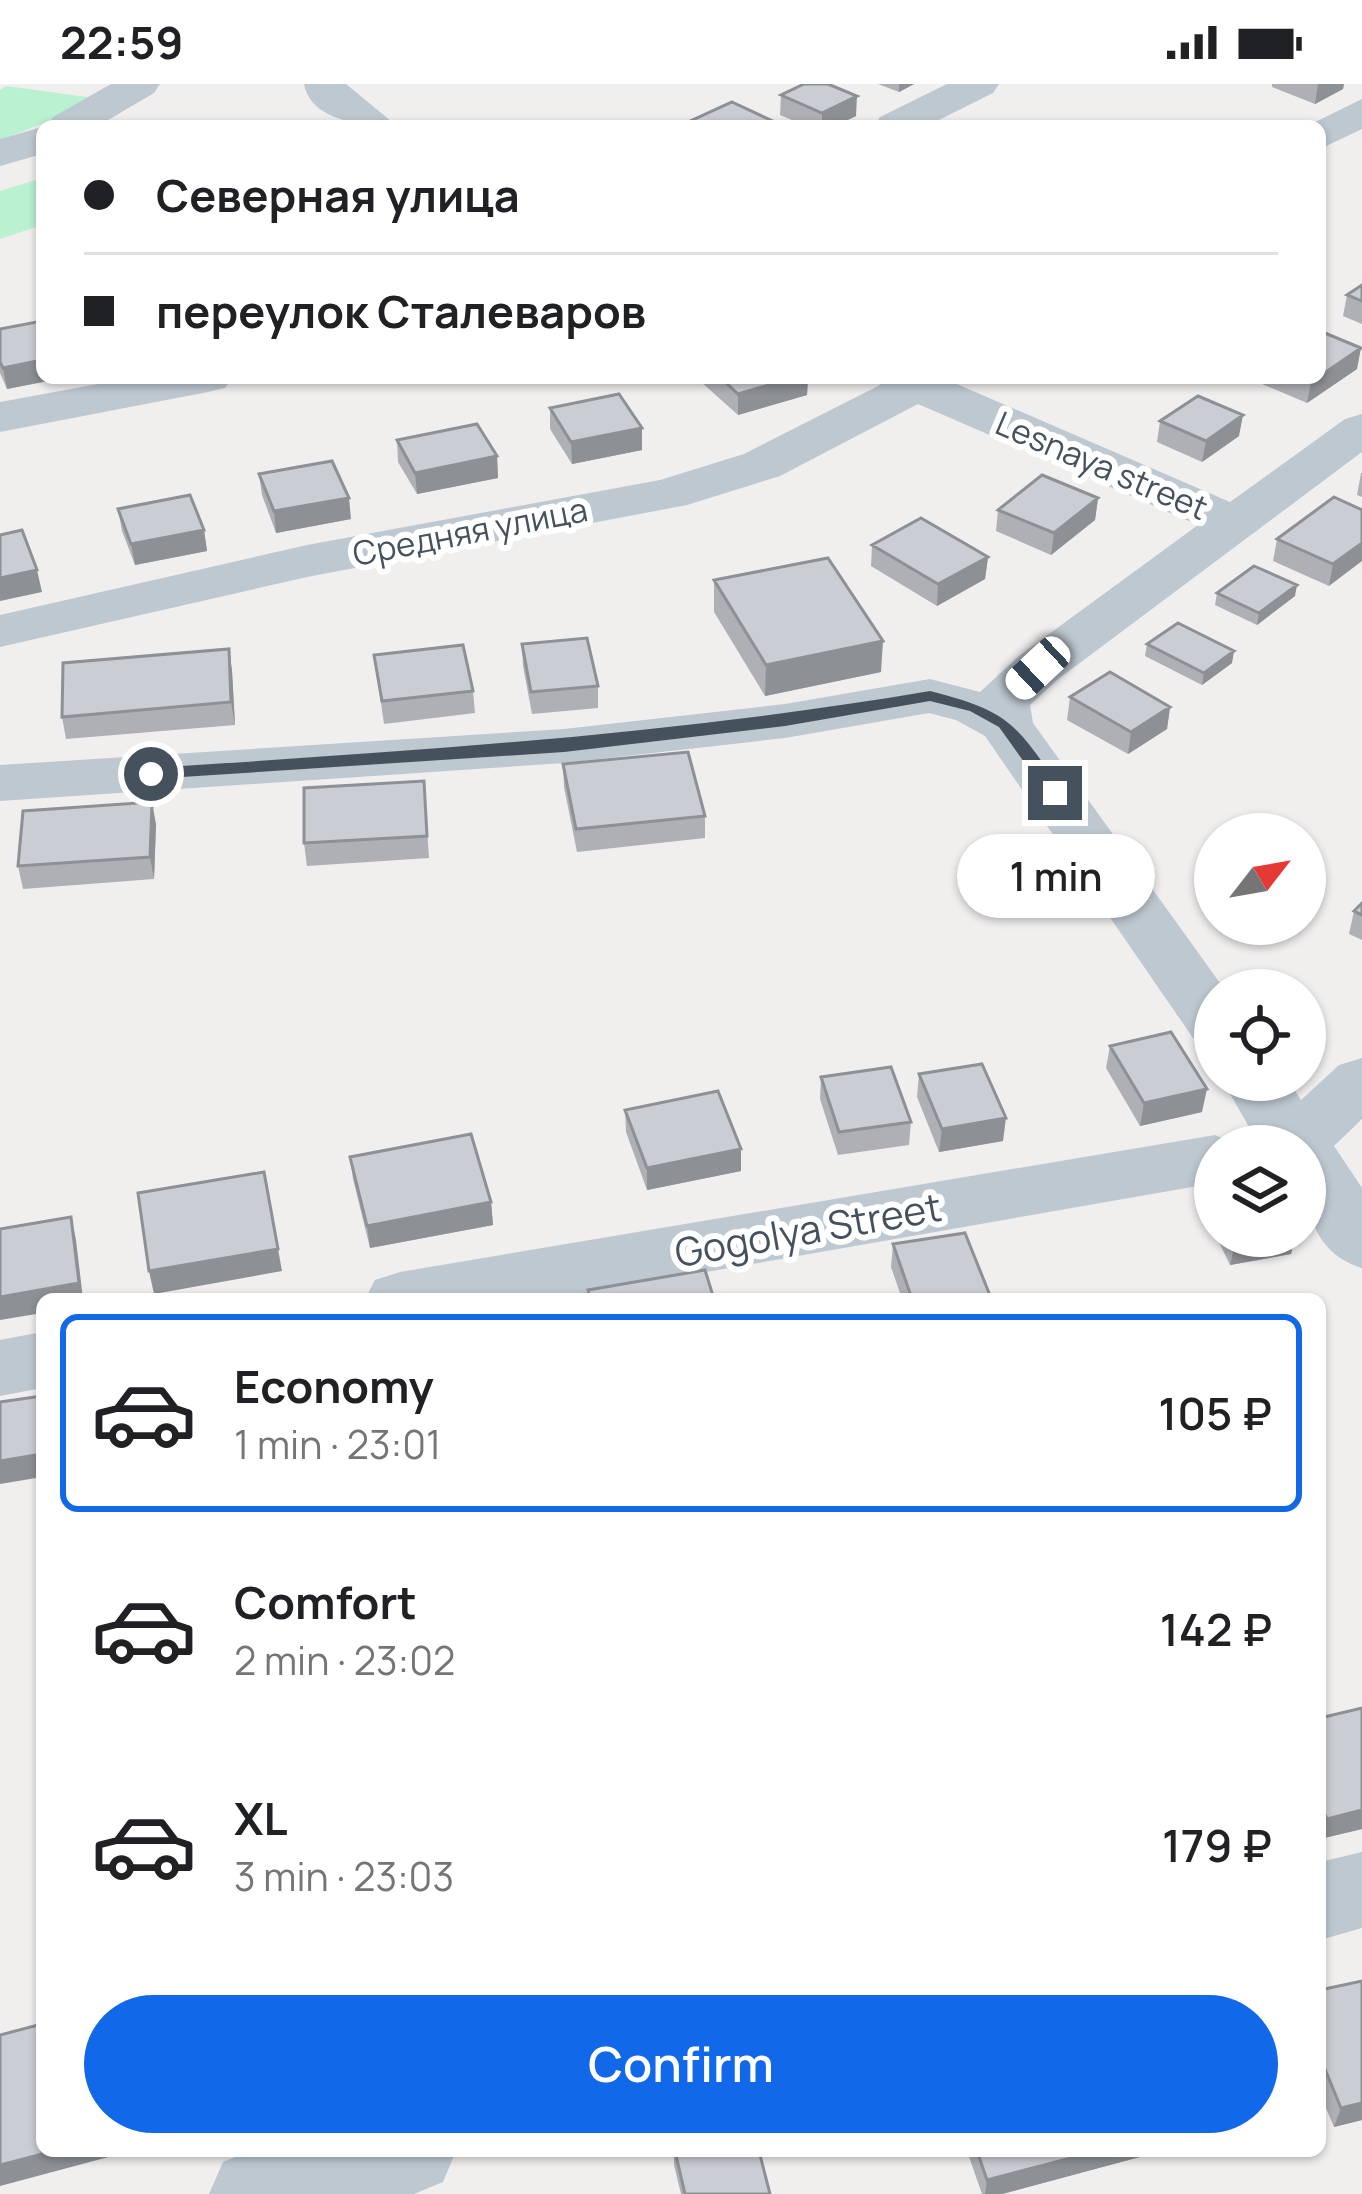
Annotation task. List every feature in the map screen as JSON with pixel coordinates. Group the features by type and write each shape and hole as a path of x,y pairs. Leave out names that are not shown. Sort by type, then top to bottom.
{"street":[{"path":"78,120 140,84"},
{"path":"907,120 979,84"},
{"path":"319,85 368,120"},
{"path":"1326,132 1362,111"},
{"path":"0,153 36,142"},
{"path":"0,417 176,384"},
{"name":"Средняя улица","path":"0,631 308,561 669,494 762,465 905,384"},
{"name":"Lesnaya street","path":"921,384 1238,524"},
{"path":"1005,724 1002,701 1038,668 1362,429"},
{"path":"0,784 564,746 785,721 930,696 976,708 1005,724 1194,993"},
{"path":"1317,1125 1362,1081"},
{"name":"Gogolya Street","path":"435,1293 1194,1163"},
{"path":"1326,1188 1362,1242"},
{"path":"0,1368 36,1361"},
{"path":"1326,1899 1362,1890"},
{"path":"255,2194 389,2157"}],"green space":[{"path":"6,86 94,98 83,108 52,120 36,120 36,126 0,140 0,90"},
{"path":"36,180 36,227 0,239 0,191"}],"building":[{"path":"804,84 828,84 857,96 822,113 781,95"},
{"path":"732,102 770,120 693,120"},
{"path":"1362,285 1362,301 1347,295"},
{"path":"36,322 36,361 3,368 0,329"},
{"path":"1326,333 1361,348 1326,372"},
{"path":"727,384 772,384 738,394"},
{"path":"619,394 642,428 571,442 550,408"},
{"path":"1198,396 1243,415 1206,441 1160,421"},
{"path":"477,424 497,456 415,473 397,440"},
{"path":"332,461 349,498 274,511 259,474"},
{"path":"1042,475 1098,498 1054,533 998,510"},
{"path":"190,495 204,530 131,544 118,509"},
{"path":"1334,497 1362,510 1362,543 1333,564 1277,539"},
{"path":"921,518 988,557 938,584 872,545"},
{"path":"22,530 37,570 0,578 0,535"},
{"path":"828,558 883,641 766,665 714,580"},
{"path":"1254,566 1297,585 1259,613 1217,593"},
{"path":"1178,623 1234,651 1204,673 1147,644"},
{"path":"587,638 598,686 531,692 522,644"},
{"path":"463,645 473,691 382,701 374,655"},
{"path":"229,649 231,702 62,717 63,663"},
{"path":"1110,672 1170,707 1131,732 1070,697"},
{"path":"688,752 705,816 576,829 563,764"},
{"path":"424,781 427,836 304,843 304,788"},
{"path":"152,802 150,857 18,866 23,811"},
{"path":"1171,1032 1194,1068 1194,1092 1144,1103 1110,1046"},
{"path":"982,1064 1006,1118 942,1129 919,1074"},
{"path":"891,1067 911,1122 839,1132 821,1077"},
{"path":"718,1091 741,1149 647,1168 625,1110"},
{"path":"471,1134 491,1202 367,1226 350,1157"},
{"path":"264,1172 278,1249 149,1271 138,1193"},
{"path":"71,1217 79,1283 0,1297 0,1229"},
{"path":"965,1233 989,1293 910,1293 893,1244"},
{"path":"705,1270 712,1293 589,1293"},
{"path":"36,1397 36,1455 0,1461 0,1402"},
{"path":"1362,1708 1362,1810 1327,1819 1326,1817 1326,1717"},
{"path":"1362,1981 1362,2103 1341,2108 1326,2072 1326,1989"},
{"path":"36,2026 36,2156 0,2165 0,2035"},
{"path":"676,2157 761,2157 770,2194 685,2194"},
{"path":"979,2157 1075,2157 987,2180"}],"route":[{"path":"151,774 564,746 785,721 930,696 976,708 1005,724 1055,793"}]}
